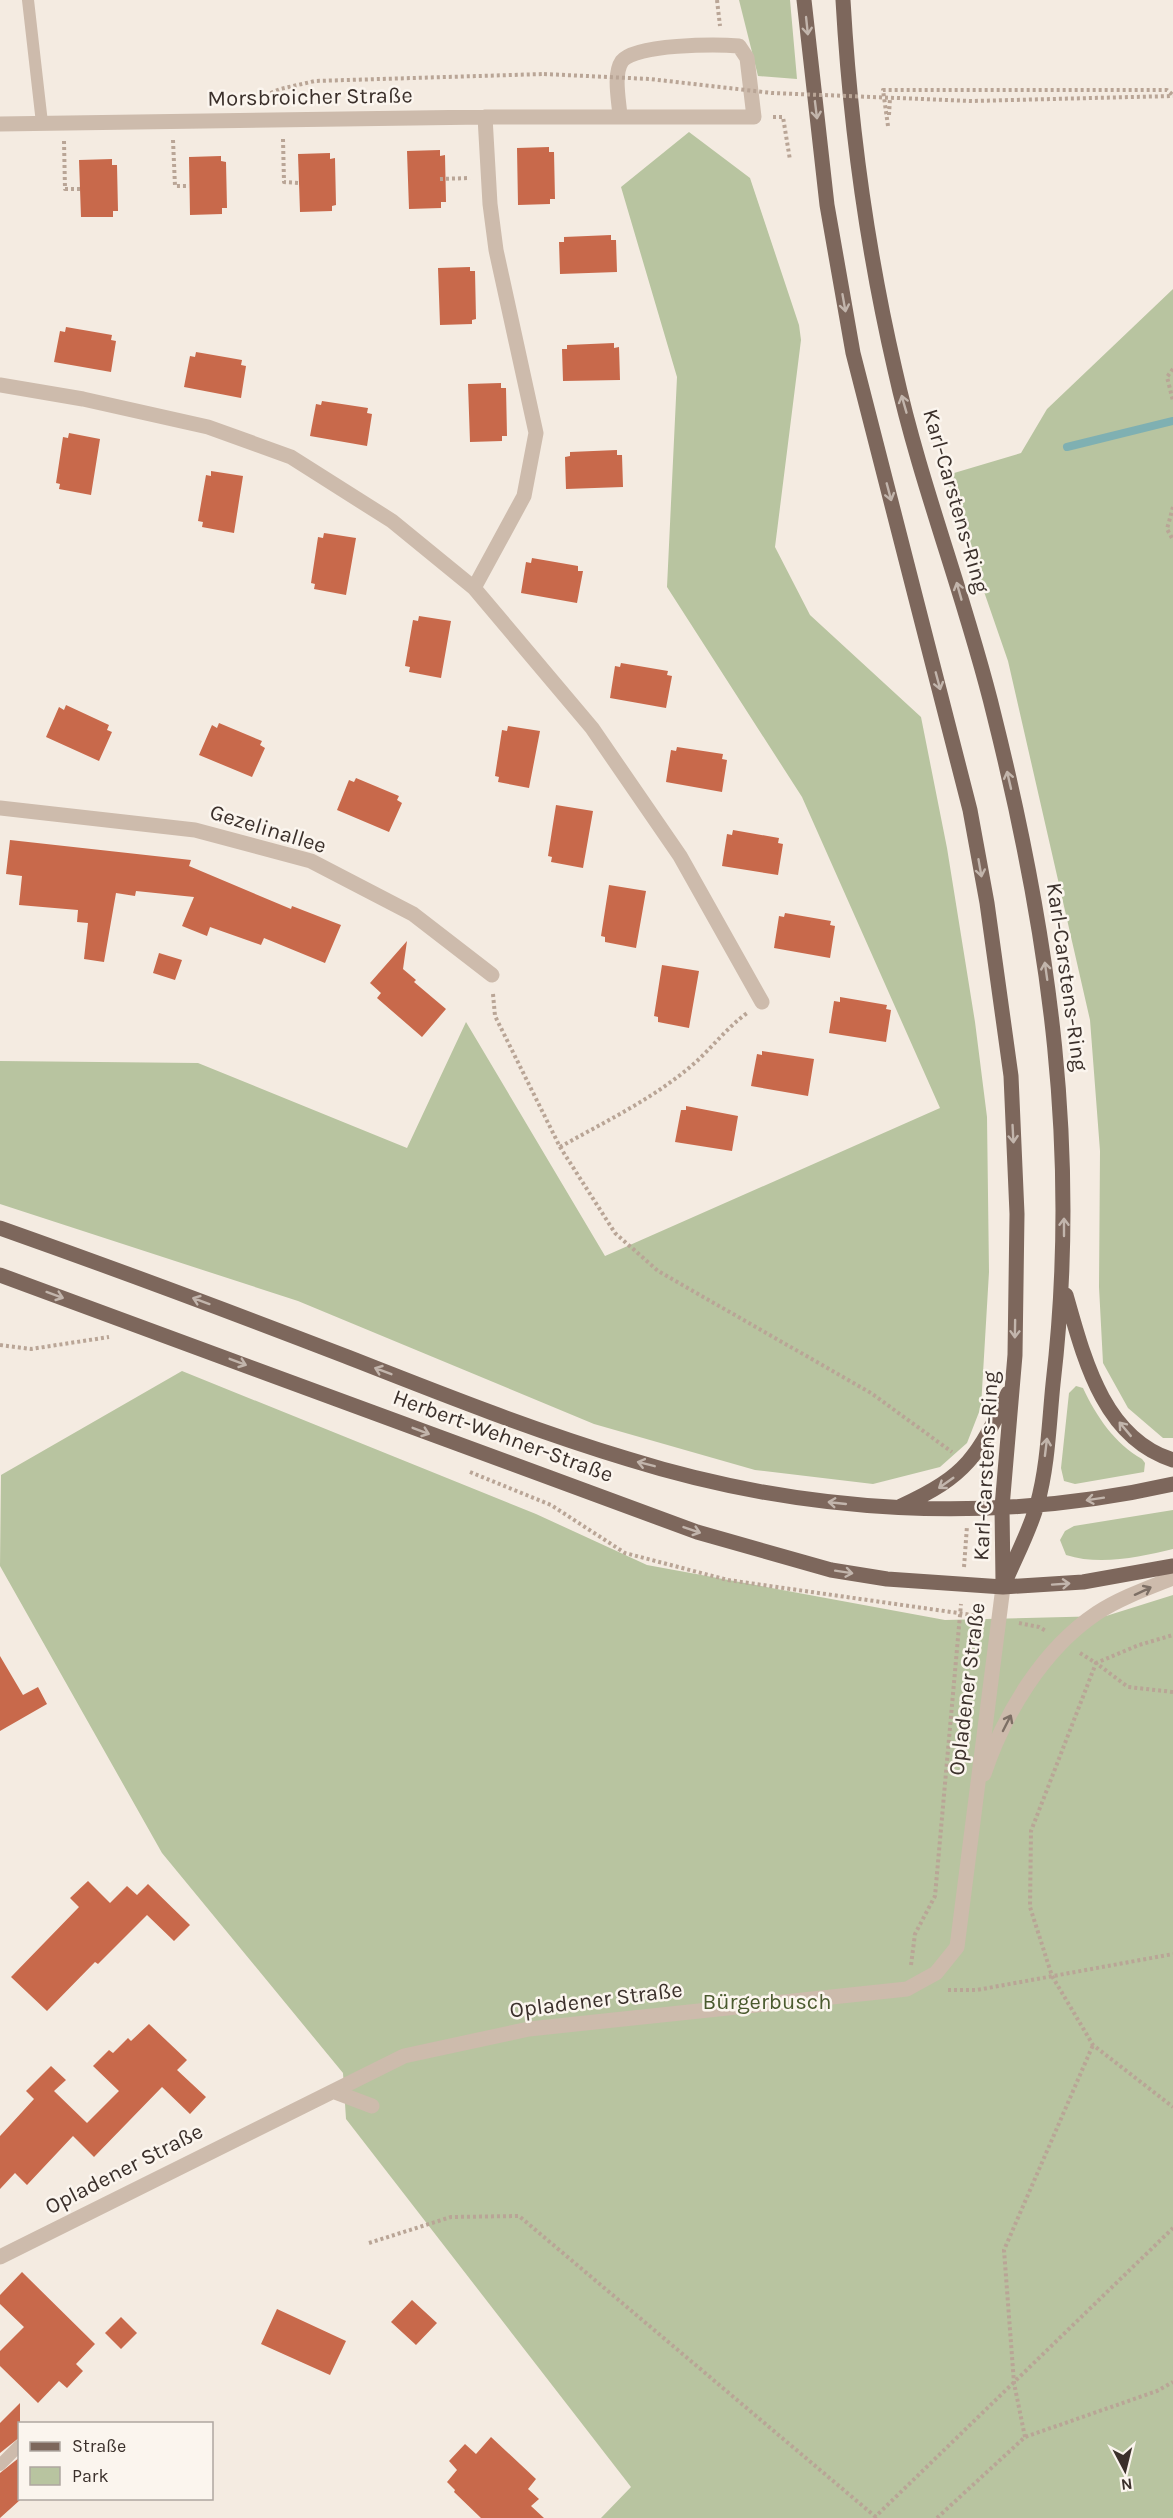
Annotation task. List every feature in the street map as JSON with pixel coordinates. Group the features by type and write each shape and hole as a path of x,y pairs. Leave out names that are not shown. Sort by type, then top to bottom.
{"main road":[{"name":"Karl-Carstens-Ring","path":"804,0 827,205 853,353 952,735 987,903 1011,1076 1017,1214 1012,1384 1002,1507 1003,1587"},
{"name":"Karl-Carstens-Ring","path":"843,0 857,150 873,261 896,374 994,712 1035,894 1059,1068 1064,1166 1063,1286 1045,1457 1037,1505 1003,1587"},
{"name":"Herbert-Wehner-Straße","path":"0,1228 211,1304 468,1404 630,1460 720,1483 793,1497 895,1508 969,1510 1089,1500 1173,1484"},
{"name":"Herbert-Wehner-Straße","path":"0,1275 697,1532 831,1570 887,1579 1003,1587 1083,1582 1173,1566"},
{"path":"1063,1286 1090,1372 1107,1408 1132,1438 1173,1460"},
{"path":"895,1508 943,1485 963,1470 978,1452 1012,1384"}],"street":[{"path":"621,116 618,76 622,62 635,51 721,44 739,46 747,58 754,117"},
{"name":"Morsbroicher Straße","path":"0,124 485,117 754,117"},
{"path":"474,588 524,496 536,433 496,250 488,177 485,117"},
{"path":"0,385 83,399 208,427 291,457 392,521 474,588 592,728 680,856 762,1002"},
{"name":"Gezelinallee","path":"0,808 195,830 311,861 413,914 492,975"},
{"name":"Opladener Straße","path":"976,1797 986,1768 1016,1706 1033,1678 1063,1643 1099,1612 1173,1578"},
{"name":"Opladener Straße","path":"0,2257 257,2127 335,2092 404,2056 528,2029 907,1989 936,1973 957,1947 1003,1587"},
{"path":"335,2092 372,2106"}],"lane":[{"path":"28,0 42,123"},
{"path":"0,2465 18,2447"}],"path":[{"path":"717,0 721,44"},
{"path":"247,103 280,89 315,81 544,74 650,79 772,93 972,101 1173,96"},
{"path":"890,98 888,126 884,90 1167,90 1173,96"},
{"path":"754,117 783,117 790,160"},
{"path":"282,120 284,182 299,183"},
{"path":"172,121 175,186 189,186"},
{"path":"63,123 65,189 80,189"},
{"path":"440,179 488,177"},
{"path":"1173,369 1167,377 1173,401"},
{"path":"1173,507 1167,529 1173,540"},
{"path":"492,975 495,1016 560,1147 615,1233 658,1271 871,1393 954,1453 963,1470"},
{"path":"560,1147 642,1101 696,1061 730,1026 762,1002"},
{"path":"907,1989 915,1934 935,1896 969,1510"},
{"path":"1173,1635 1139,1645 1096,1663 1030,1832 1030,1907 1052,1976 1094,2045 1173,2107"},
{"path":"1063,1643 1096,1663 1128,1687 1173,1692"},
{"path":"942,1990 977,1990 1173,1954"},
{"path":"1025,2437 1014,2383 1004,2250 1094,2045"},
{"path":"369,2243 451,2217 519,2216 876,2518 1173,2228"},
{"path":"937,2518 1025,2437 1157,2391 1173,2382"}],"green space":[{"path":"739,0 790,0 797,79 758,76"},
{"path":"689,132 750,178 799,325 801,340 775,547 810,615 921,717 947,848 975,1022 987,1117 989,1272 981,1407 967,1443 940,1467 873,1484 755,1470 594,1424 298,1301 0,1204 0,1061 198,1063 407,1148 466,1022 605,1256 940,1108 802,797 667,587 677,377 621,187"},
{"path":"1173,289 1173,1438 1163,1438 1128,1408 1103,1363 1099,1287 1100,1151 1090,1020 1008,661 944,476 1021,453 1047,409"},
{"name":"Bürgerbusch","path":"182,1371 536,1514 647,1565 945,1620 1106,1616 1173,1595 1173,2518 601,2518 631,2487 346,2119 343,2073 162,1853 0,1566 1,1475"},
{"path":"1076,1386 1083,1388 1100,1419 1123,1446 1142,1459 1145,1463 1144,1472 1075,1484 1064,1481 1061,1468 1069,1393"},
{"path":"1173,1510 1173,1549 1134,1557 1092,1560 1066,1555 1060,1540 1065,1531 1074,1526"}],"building":[{"path":"549,147 549,152 554,152 555,199 550,199 550,204 518,205 517,148"},
{"path":"440,150 440,156 445,155 446,202 441,202 441,208 409,209 407,151"},
{"path":"330,153 330,159 335,158 336,205 332,206 332,211 300,212 298,154"},
{"path":"221,156 221,161 226,162 227,208 222,208 222,214 190,215 189,157"},
{"path":"112,159 112,165 117,165 118,211 113,211 113,217 81,217 79,160"},
{"path":"611,235 611,240 616,240 617,272 560,274 559,242 564,242 564,237"},
{"path":"470,267 470,271 475,271 476,319 472,320 472,324 440,325 438,268"},
{"path":"66,327 112,335 111,340 116,341 111,372 54,362 60,331 65,332"},
{"path":"614,343 614,348 619,347 620,380 563,381 562,349 567,349 567,345"},
{"path":"196,352 242,360 241,365 246,366 241,398 184,387 190,356 195,357"},
{"path":"501,383 501,388 506,388 507,436 502,436 502,441 470,442 468,384"},
{"path":"322,401 368,408 367,413 372,414 367,446 310,436 316,404 321,405"},
{"path":"69,433 100,439 91,495 59,489 60,484 56,483 63,437 68,438"},
{"path":"617,450 617,455 622,455 623,487 566,489 565,457 570,456 570,452"},
{"path":"211,471 243,476 234,533 202,527 203,522 198,521 206,475 211,476"},
{"path":"324,533 356,538 346,595 314,589 315,584 311,583 318,537 323,538"},
{"path":"532,558 578,566 578,571 583,571 577,603 521,593 526,562 531,563"},
{"path":"419,616 451,621 441,678 409,672 410,667 405,666 413,620 418,621"},
{"path":"621,663 668,671 667,675 672,676 666,708 610,698 615,666 620,667"},
{"path":"66,705 109,725 107,730 112,732 99,761 46,737 59,707 64,710"},
{"path":"219,723 262,741 260,745 265,748 252,777 199,755 212,725 217,728"},
{"path":"508,726 540,731 529,788 498,782 499,777 495,776 502,730 507,731"},
{"path":"677,747 723,754 722,759 727,760 722,792 666,782 671,750 676,751"},
{"path":"356,778 399,796 397,800 402,803 389,832 337,810 349,780 354,782"},
{"path":"556,805 593,811 583,868 551,862 552,857 548,856"},
{"path":"733,830 779,838 778,843 783,844 778,875 722,866 727,834 732,835"},
{"path":"10,840 191,860 189,866 291,909 292,906 341,925 325,963 264,938 261,945 210,927 207,936 182,926 194,897 136,891 135,896 116,893 104,962 84,959 88,923 77,922 78,910 19,905 22,876 6,874"},
{"path":"609,885 646,891 636,948 605,942 605,937 601,936"},
{"path":"785,913 831,921 830,925 835,926 830,958 774,948 779,916 784,917"},
{"path":"407,941 403,969 416,980 414,982 446,1009 422,1037 377,998 381,993 370,983"},
{"path":"159,953 182,960 175,980 153,973"},
{"path":"662,965 699,971 689,1028 658,1022 658,1017 654,1016"},
{"path":"840,997 887,1005 886,1009 891,1010 886,1042 829,1033 834,1001 840,1002"},
{"path":"762,1051 814,1059 808,1096 751,1086 757,1054 762,1055"},
{"path":"686,1106 738,1116 732,1151 675,1142 681,1110 686,1110"},
{"path":"0,1656 23,1695 38,1687 47,1704 0,1731"},
{"path":"88,1881 110,1903 127,1886 137,1895 148,1884 190,1925 174,1941 147,1915 98,1964 95,1962 47,2011 11,1977 79,1907 70,1898"},
{"path":"149,2024 187,2060 177,2070 206,2097 190,2114 162,2087 94,2157 73,2136 27,2185 15,2173 0,2189 0,2136 34,2099 26,2091 51,2066 66,2080 54,2091 87,2123 119,2091 93,2066 109,2050 113,2053 128,2038 131,2041"},
{"path":"22,2272 95,2344 76,2364 83,2371 67,2388 59,2381 38,2403 0,2366 0,2351 24,2327 0,2304 0,2295"},
{"path":"412,2300 437,2323 416,2345 391,2322"},
{"path":"277,2309 346,2341 330,2375 261,2344"},
{"path":"121,2317 137,2333 121,2349 105,2333"},
{"path":"20,2403 18,2439 0,2453 0,2423"},
{"path":"491,2437 536,2479 528,2489 539,2499 531,2506 544,2518 481,2518 447,2482 457,2470 449,2461 465,2444 476,2454"},
{"path":"18,2459 18,2500 20,2500 0,2518 0,2473"}],"waterway":[{"path":"1067,447 1173,421"}]}
